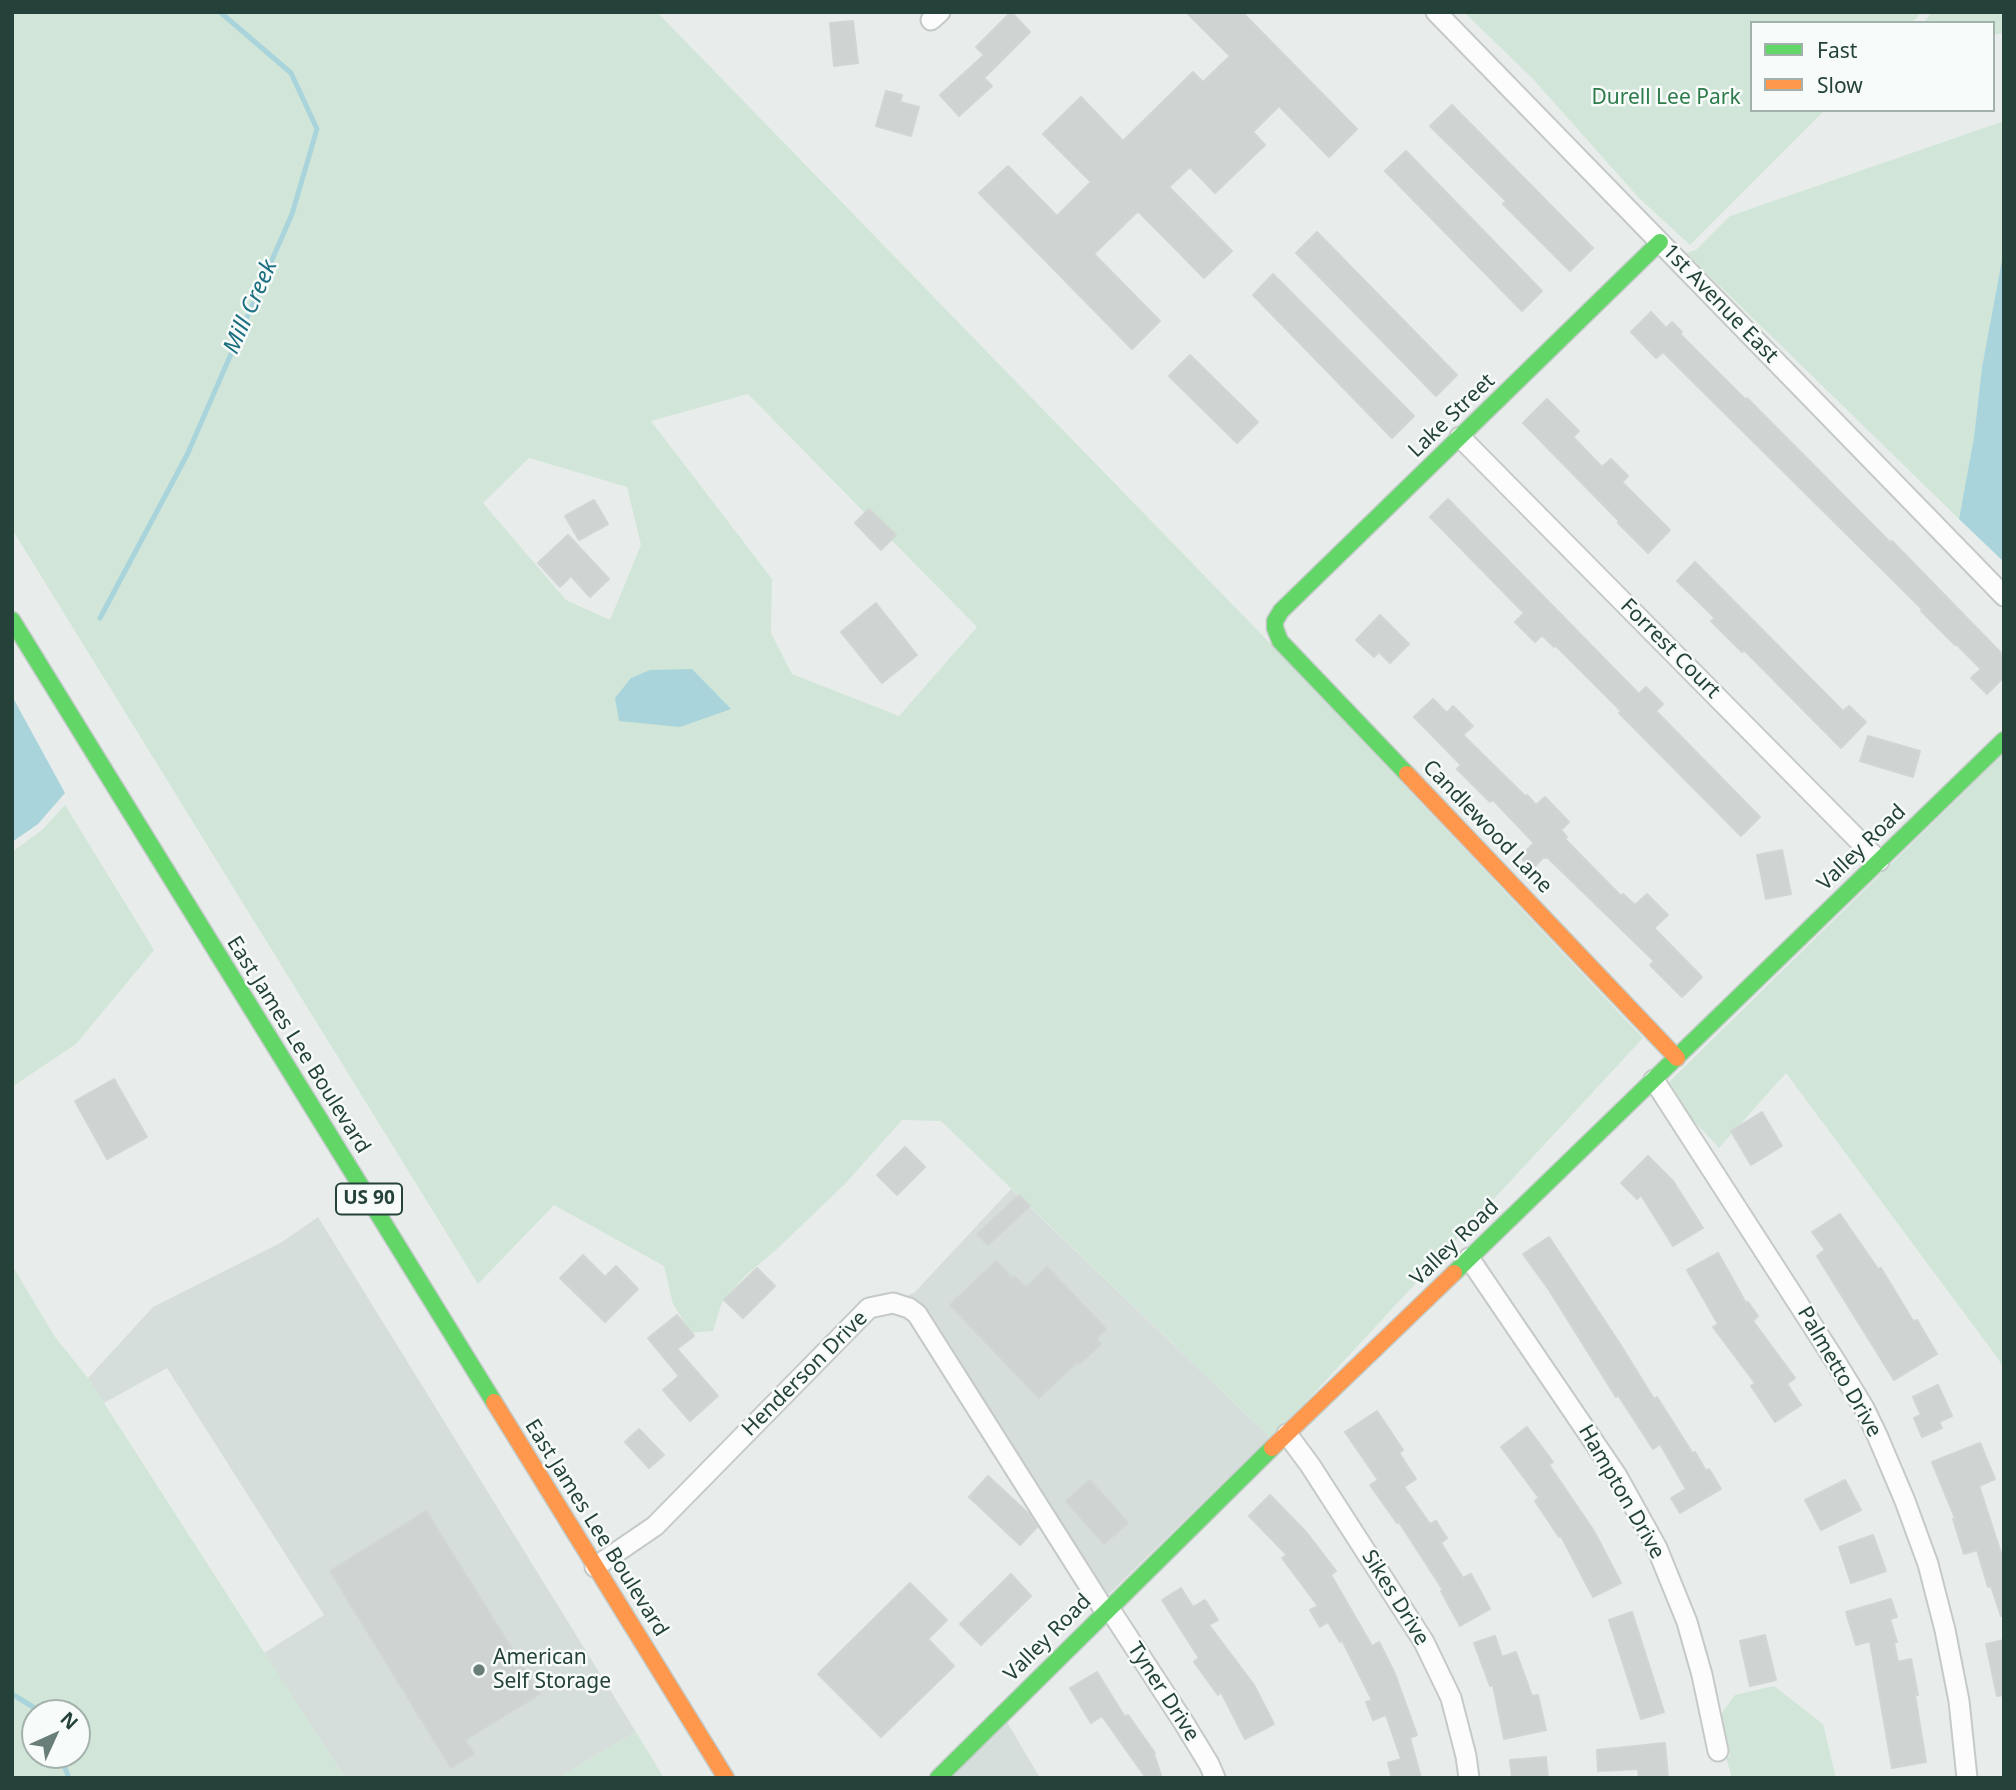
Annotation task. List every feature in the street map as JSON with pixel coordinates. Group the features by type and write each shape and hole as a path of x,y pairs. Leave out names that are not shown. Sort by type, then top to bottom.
{"street":[{"name":"1st Avenue East","path":"1436,12 2004,596"},
{"name":"Lake Street","path":"1275,621 1281,611 1660,242"},
{"name":"Forrest Court","path":"1460,437 1879,861"},
{"name":"East James Lee Boulevard","path":"12,620 726,1778"},
{"name":"Candlewood Lane","path":"1275,621 1280,640 1677,1058"},
{"name":"Valley Road","path":"938,1778 1107,1609 2004,740"},
{"name":"Palmetto Drive","path":"1654,1080 1834,1359 1877,1435 1923,1551 1945,1630 1959,1701 1967,1778"},
{"name":"Hampton Drive","path":"1469,1258 1617,1476 1657,1548 1687,1622 1702,1675 1718,1751"},
{"name":"Henderson Drive","path":"596,1567 655,1526 869,1308 893,1303 909,1308 916,1314 1107,1609"},
{"name":"Sikes Drive","path":"1287,1434 1310,1465 1424,1642 1451,1698 1469,1778"},
{"name":"Tyner Drive","path":"1107,1609 1184,1723 1215,1778"}],"shaded area":[{"path":"1011,1189 1270,1437 1108,1595 926,1308 908,1295 914,1293"},
{"path":"318,1217 636,1732 558,1778 345,1778 264,1653 324,1615 167,1368 104,1403 88,1378 153,1307 282,1242"},
{"path":"1007,1722 1040,1778 951,1778"}],"green space":[{"path":"12,12 657,12 1263,636 1643,1038 1302,1406 1270,1437 941,1121 902,1120 846,1183 745,1276 722,1302 713,1331 691,1333 673,1304 664,1266 554,1205 478,1284 12,529","holes":["748,394 977,627 899,716 792,674 771,633 772,579 651,421","529,458 627,487 641,545 610,620 566,600 483,503"]},
{"name":"Durell Lee Park","path":"1464,12 1921,12 1914,21 1750,21 1750,112 1823,112 1690,245 1639,198 1533,79"},
{"path":"1932,12 2004,12 2004,33 1995,35 1995,21 1925,21"},
{"path":"2004,121 2004,249 1982,367 1974,437 1959,519 1686,253 1696,250 1730,216"},
{"path":"2004,753 2004,1371 1999,1360 1786,1073 1719,1148 1692,1119 1669,1082"},
{"path":"65,805 154,950 76,1044 12,1087 12,852 42,830"},
{"path":"12,1265 55,1337 88,1378 345,1778 12,1778"},
{"path":"1774,1686 1823,1724 1836,1778 1732,1778 1726,1758 1730,1756 1721,1714 1735,1695"},
{"path":"636,1732 664,1778 558,1778"}],"water":[{"path":"2004,249 2004,562 1959,519 1974,437 1982,367"},
{"path":"692,669 731,709 680,727 619,721 615,698 631,678 650,670"},
{"path":"12,696 65,793 38,824 12,842"}],"building":[{"path":"1011,12 1030,32 984,78 992,86 959,116 940,95 984,55 976,47"},
{"path":"1186,12 1242,12 1357,129 1329,157 1279,106 1253,132 1265,145 1215,193 1190,167 1169,187 1232,251 1204,278 1138,211 1094,254 1160,321 1132,349 979,193 1008,166 1057,216 1091,182 1043,134 1081,97 1123,141 1193,72 1203,82 1230,56"},
{"path":"853,21 858,63 834,66 830,23"},
{"path":"886,91 902,95 900,102 919,107 911,136 876,126"},
{"path":"1452,105 1593,248 1570,271 1503,204 1506,201 1430,126"},
{"path":"1406,151 1542,291 1522,311 1385,171"},
{"path":"1317,232 1457,375 1436,396 1296,253"},
{"path":"1273,274 1414,416 1392,438 1253,295"},
{"path":"1651,312 1666,328 1672,322 1682,332 1680,334 1890,542 1892,541 2004,656 2004,677 1987,694 1971,678 1981,669 1921,611 1923,610 1663,352 1656,358 1631,332"},
{"path":"1190,355 1258,422 1237,443 1169,376"},
{"path":"1547,399 1579,431 1573,437 1602,467 1611,459 1628,476 1622,482 1670,530 1648,553 1523,423"},
{"path":"1448,499 1639,694 1646,687 1663,704 1656,711 1760,817 1741,836 1555,645 1554,647 1542,635 1535,642 1515,622 1524,613 1430,517"},
{"path":"594,500 608,524 579,540 565,516"},
{"path":"869,509 896,535 881,550 855,523"},
{"path":"568,535 609,579 590,597 571,576 560,587 538,563"},
{"path":"1695,562 1843,711 1849,706 1866,722 1841,748 1744,650 1742,652 1711,621 1715,618 1677,581"},
{"path":"876,603 917,655 882,683 841,632"},
{"path":"1380,615 1409,644 1390,663 1379,652 1374,657 1356,640"},
{"path":"1433,699 1447,713 1453,706 1473,726 1463,735 1526,797 1527,795 1536,805 1545,797 1569,822 1561,830 1567,837 1565,839 1621,896 1623,894 1635,905 1647,894 1668,915 1654,928 1702,977 1682,997 1650,965 1654,961 1547,857 1532,869 1520,857 1534,843 1493,800 1490,802 1457,769 1461,765 1414,717"},
{"path":"1868,736 1920,751 1913,777 1860,761"},
{"path":"1782,850 1791,894 1766,899 1757,855"},
{"path":"114,1079 147,1137 107,1159 75,1101"},
{"path":"1762,1112 1782,1146 1751,1165 1731,1131"},
{"path":"905,1147 925,1167 897,1195 877,1175"},
{"path":"1648,1156 1673,1181 1703,1228 1673,1246 1641,1195 1637,1199 1621,1183"},
{"path":"1019,1195 1030,1206 988,1245 977,1234"},
{"path":"1840,1214 1878,1269 1881,1268 1913,1321 1917,1320 1937,1354 1894,1380 1817,1256 1825,1250 1812,1232"},
{"path":"1549,1237 1654,1399 1657,1397 1693,1454 1695,1452 1706,1471 1709,1469 1721,1489 1680,1513 1671,1498 1686,1489 1660,1444 1653,1449 1523,1254"},
{"path":"1718,1253 1746,1303 1748,1302 1758,1316 1753,1321 1795,1378 1787,1384 1801,1405 1775,1422 1751,1386 1755,1383 1713,1327 1718,1324 1687,1270"},
{"path":"583,1255 605,1277 616,1266 638,1289 605,1322 560,1278"},
{"path":"996,1261 1026,1288 1047,1267 1106,1329 1096,1339 1101,1344 1079,1364 1077,1362 1039,1398 950,1305"},
{"path":"757,1268 775,1286 743,1318 724,1300"},
{"path":"677,1315 694,1336 677,1349 718,1396 690,1421 663,1390 679,1376 648,1338"},
{"path":"1938,1385 1952,1416 1939,1422 1942,1428 1922,1437 1914,1418 1921,1415 1913,1397"},
{"path":"1377,1411 1403,1450 1399,1453 1416,1479 1404,1487 1430,1524 1436,1521 1447,1538 1441,1543 1463,1578 1471,1574 1490,1609 1460,1626 1441,1591 1443,1590 1399,1522 1397,1523 1370,1485 1378,1480 1345,1432"},
{"path":"1527,1427 1553,1462 1549,1465 1594,1531 1621,1583 1593,1597 1561,1536 1559,1537 1535,1501 1539,1498 1501,1447"},
{"path":"639,1429 664,1455 649,1468 625,1442"},
{"path":"1980,1443 1995,1479 1979,1486 2004,1562 2004,1616 2001,1616 1991,1586 1988,1587 1977,1550 1964,1554 1953,1519 1955,1518 1932,1462"},
{"path":"988,1476 1029,1514 1037,1527 1020,1545 969,1497"},
{"path":"1090,1480 1128,1523 1104,1544 1066,1501"},
{"path":"1845,1480 1861,1510 1821,1530 1805,1500"},
{"path":"1270,1495 1307,1533 1336,1571 1331,1575 1372,1646 1379,1642 1395,1674 1417,1735 1410,1738 1421,1778 1392,1778 1388,1763 1401,1759 1386,1715 1373,1720 1366,1702 1372,1700 1342,1640 1340,1642 1328,1622 1320,1627 1310,1610 1318,1606 1282,1558 1287,1555 1249,1516"},
{"path":"426,1511 540,1694 465,1740 474,1754 451,1768 330,1571"},
{"path":"1873,1535 1886,1571 1851,1583 1839,1547"},
{"path":"1011,1574 1031,1596 981,1645 960,1624"},
{"path":"910,1583 947,1620 928,1639 954,1666 881,1737 818,1674"},
{"path":"1181,1588 1193,1607 1205,1600 1218,1620 1209,1625 1254,1685 1274,1724 1245,1739 1221,1692 1218,1695 1194,1662 1199,1658 1162,1600"},
{"path":"1891,1599 1897,1617 1890,1619 1897,1642 1894,1643 1898,1662 1911,1659 1926,1762 1892,1768 1870,1641 1856,1645 1846,1612"},
{"path":"1632,1612 1664,1712 1641,1719 1609,1620"},
{"path":"1765,1635 1776,1680 1750,1686 1740,1641"},
{"path":"1495,1636 1502,1657 1516,1652 1532,1696 1538,1695 1546,1730 1504,1739 1493,1685 1490,1686 1474,1643"},
{"path":"2004,1640 2004,1695 1997,1696 1986,1644"},
{"path":"1097,1672 1125,1717 1128,1715 1155,1753 1162,1778 1146,1778 1102,1716 1091,1723 1070,1688"},
{"path":"1665,1743 1668,1778 1639,1778 1638,1769 1598,1771 1597,1750"},
{"path":"1546,1757 1548,1778 1512,1778 1510,1760"}],"waterway":[{"name":"Mill Creek","path":"100,618 187,455 292,214 317,129 291,73 220,12"},
{"name":"Mill Creek","path":"12,1694 21,1700"},
{"name":"Mill Creek","path":"65,1769 69,1778"}],"traffic: fast":[{"path":"1407,774 1280,641 1275,621 1281,611 1660,242"},
{"path":"12,620 494,1402"},
{"path":"1454,1273 2004,740"},
{"path":"938,1778 1272,1448"}],"traffic: slow":[{"path":"1407,774 1677,1058"},
{"path":"1272,1448 1454,1273"},
{"path":"494,1402 726,1778"}],"place":[{"name":"American Self Storage","path":"479,1670"}]}
